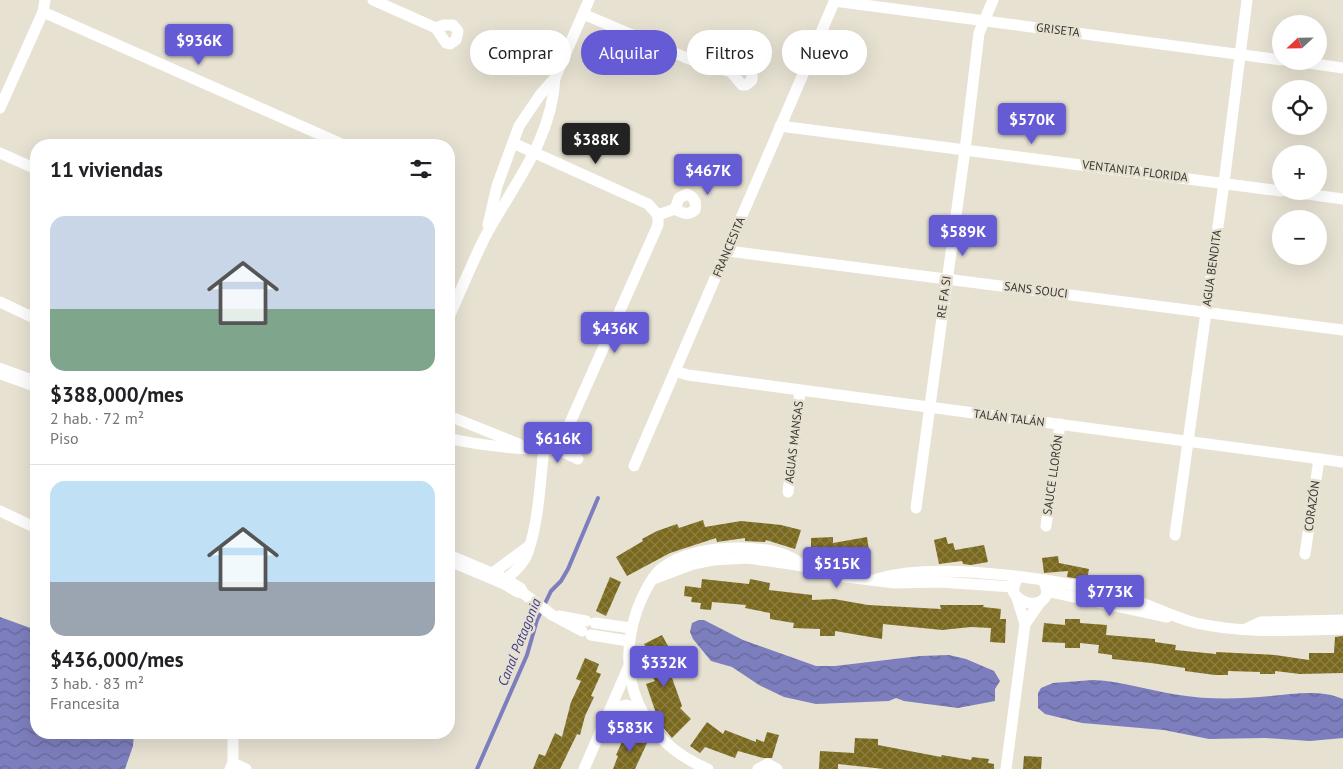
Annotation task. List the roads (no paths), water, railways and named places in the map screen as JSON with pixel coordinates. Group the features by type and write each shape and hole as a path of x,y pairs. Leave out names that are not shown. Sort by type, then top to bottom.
{"street":[{"path":"373,0 436,28"},
{"path":"486,236 497,186 513,143 528,111 555,78 589,0"},
{"name":"RE FA SI","path":"916,508 965,150 978,33 993,0"},
{"name":"AGUA BENDITA","path":"1175,535 1224,183 1246,0"},
{"name":"GRISETA","path":"834,1 1272,59"},
{"name":"FRANCESITA","path":"634,466 834,1"},
{"path":"0,108 44,6 331,139"},
{"path":"583,14 687,58"},
{"path":"1328,66 1343,68"},
{"path":"455,304 486,236 536,152 554,96 555,78"},
{"name":"VENTANITA FLORIDA","path":"780,126 1272,189"},
{"path":"513,143 648,204 658,215 658,226 569,425 560,441 549,447"},
{"path":"0,153 30,166"},
{"path":"1327,197 1343,199"},
{"path":"658,215 675,209"},
{"name":"SANS SOUCI","path":"728,251 1343,330"},
{"path":"0,302 30,316"},
{"name":"TALÁN TALÁN","path":"675,371 688,375 800,391 1343,462"},
{"path":"0,372 30,382"},
{"name":"AGUAS MANSAS","path":"788,492 800,391"},
{"path":"455,418 530,448"},
{"name":"SAUCE LLORÓN","path":"1046,526 1060,424"},
{"path":"455,439 480,444 530,448 549,447 578,459"},
{"path":"497,578 518,569 528,553 533,536 549,447"},
{"name":"CORAZÓN","path":"1305,554 1319,459"},
{"path":"0,511 30,525"},
{"path":"708,769 694,763 670,747 652,728 641,710 628,668 631,628 639,605 653,579 693,564 729,558 748,558 803,566 838,576 895,582 940,582 1015,592 1027,604 1043,591"},
{"path":"455,560 497,578 523,593 552,615 629,641"},
{"path":"877,579 894,574 925,573 1021,577 1043,591 1128,598 1176,617 1197,623 1264,632 1343,629"},
{"path":"1021,577 1015,592 1025,624"},
{"path":"1006,769 1025,624 1043,591"},
{"path":"1246,629 1260,622 1343,620"},
{"path":"589,628 631,628"},
{"path":"584,769 628,668"},
{"path":"611,709 626,705 641,710"},
{"path":"233,739 232,766 246,769"},
{"path":"758,769 768,764 777,769"}],"water":[{"path":"0,617 30,628 30,739 134,739 125,769 0,769"},
{"path":"704,620 743,640 816,666 835,666 920,656 949,655 966,659 994,671 1000,681 995,689 995,701 958,708 904,701 896,698 889,701 816,704 784,697 759,685 732,667 711,661 693,639 690,632 692,623"},
{"path":"1093,680 1115,682 1202,698 1248,698 1307,693 1334,696 1343,699 1343,738 1310,741 1265,738 1209,739 1164,730 1082,723 1045,714 1038,708 1038,693 1041,688 1053,683"}],"waterway":[{"name":"Canal Patagonia","path":"477,769 527,655 537,620 551,591 561,581 568,569 598,498"}]}
